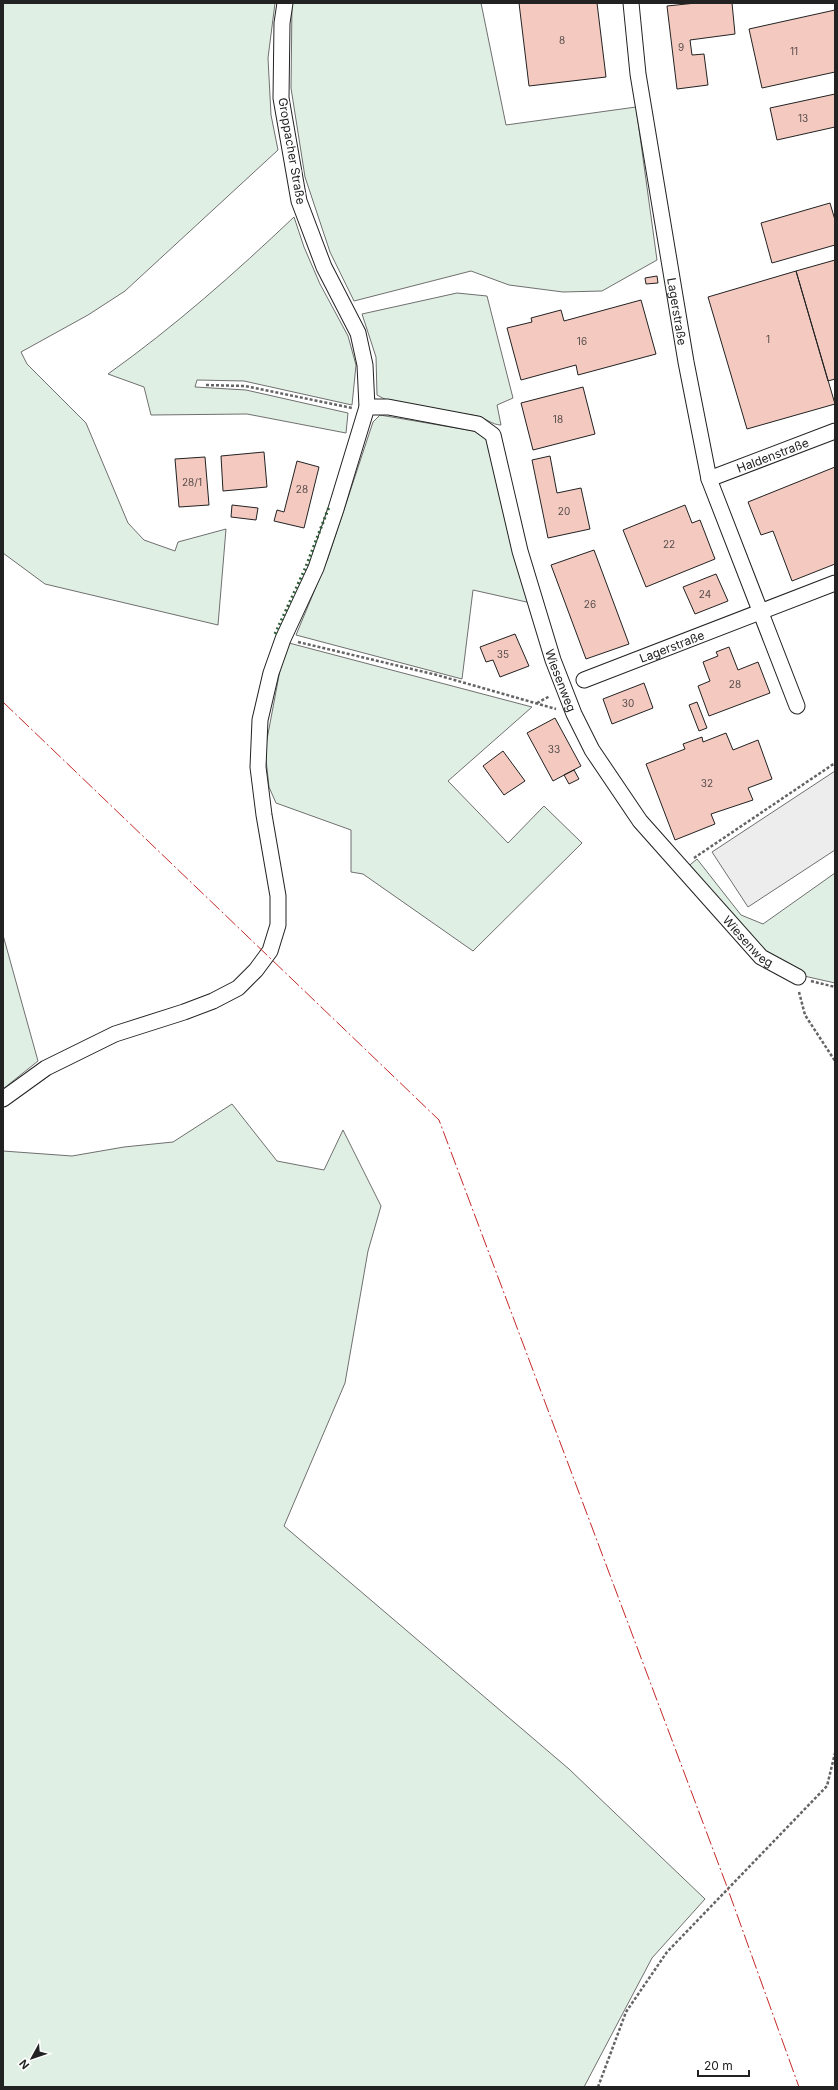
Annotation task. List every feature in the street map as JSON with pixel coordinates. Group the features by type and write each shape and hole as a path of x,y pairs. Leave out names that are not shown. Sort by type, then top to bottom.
{"street":[{"name":"Groppacher Straße","path":"3,1099 46,1068 115,1034 184,1012 213,1001 238,988 256,970 270,951 278,925 278,896 264,815 258,767 260,720 271,673 283,639 316,568 336,509 366,409 365,364 358,333 324,267 299,201 281,98 282,22 285,3"},
{"name":"Lagerstraße","path":"631,3 640,82 686,362 710,479 759,612 797,706"},
{"name":"Wiesenweg","path":"366,409 388,407 478,424 492,435 520,551 553,660 574,714 592,750 640,821 761,957 798,977"},
{"name":"Haldenstraße","path":"710,479 835,431"},
{"path":"759,612 835,583"},
{"name":"Lagerstraße","path":"584,680 759,612"}],"path":[{"path":"206,385 245,386 366,409"},
{"path":"283,639 437,675 574,714"},
{"path":"678,865 692,860 835,763"},
{"path":"835,987 798,977 799,996 805,1015 835,1061"},
{"path":"598,2087 626,2012 667,1952 827,1786 835,1753"}],"green space":[{"path":"3,3 275,3 268,58 271,115 278,150 125,291 88,315 21,352 27,364 86,423 128,523 144,540 175,551 178,542 226,529 218,625 45,584 3,553"},
{"path":"292,3 481,3 506,125 636,107 657,260 602,291 563,292 509,285 471,271 354,301 330,252 305,177 291,88"},
{"path":"294,217 304,247 320,284 348,336 356,365 352,405 244,381 197,380 195,387 246,390 348,413 346,433 247,414 151,415 144,387 108,374 157,338 204,299"},
{"path":"457,293 487,296 513,398 497,405 501,425 477,416 400,404 377,395 376,357 362,314"},
{"path":"380,415 474,431 491,442 531,603 473,590 462,679 296,635 328,558 373,422"},
{"path":"289,643 532,707 448,781 508,843 544,806 582,843 473,951 363,874 351,872 351,830 276,803 269,787 265,750 280,670"},
{"path":"697,859 741,915 763,924 835,873 835,983 804,976 765,956 685,869"},
{"path":"3,935 38,1061 3,1089"},
{"path":"232,1104 277,1161 324,1170 343,1130 381,1206 368,1251 345,1383 284,1526 569,1769 705,1899 652,1958 584,2087 3,2087 3,1151 72,1156 124,1147 173,1142"}],"shaded area":[{"path":"835,771 835,850 748,907 712,852"}],"building":[{"path":"519,3 597,3 606,77 529,86"},
{"path":"696,3 732,3 735,34 690,40 692,55 704,54 708,85 677,89 667,6"},
{"path":"835,10 835,72 762,88 749,29"},
{"path":"835,94 835,127 777,140 770,108"},
{"path":"830,203 835,220 835,245 772,263 761,223"},
{"path":"835,260 835,379 828,381 796,271"},
{"path":"796,271 835,404 747,429 708,297"},
{"path":"657,276 658,283 646,284 645,278"},
{"path":"641,300 656,354 578,375 576,365 521,380 507,328 532,322 531,318 561,310 564,321"},
{"path":"583,387 595,434 533,450 521,403"},
{"path":"264,452 267,487 223,491 221,456"},
{"path":"550,456 557,493 581,488 590,529 548,538 532,460"},
{"path":"205,457 209,505 179,507 175,459"},
{"path":"297,461 319,467 304,528 274,521 277,510 284,512"},
{"path":"835,467 835,564 792,581 773,531 761,535 748,502"},
{"path":"232,505 258,508 256,520 231,517"},
{"path":"685,505 692,523 700,520 715,559 646,587 623,530"},
{"path":"594,550 629,644 586,659 551,565"},
{"path":"716,574 728,601 695,614 683,587"},
{"path":"515,634 529,666 500,677 493,660 486,662 480,647"},
{"path":"729,647 738,670 758,662 770,693 709,716 698,686 710,681 703,662 718,656 716,652"},
{"path":"644,683 653,708 612,724 603,699"},
{"path":"697,702 707,728 699,731 689,705"},
{"path":"555,718 581,766 553,781 527,733"},
{"path":"726,733 733,750 758,740 772,779 748,788 753,800 711,814 715,824 675,840 646,764 685,749 683,744 702,737 703,742"},
{"path":"503,751 525,781 504,795 483,766"},
{"path":"574,770 579,779 569,784 564,775"}],"hedge":[{"path":"275,634 305,569 329,507"}],"power":[{"path":"3,702 439,1120 726,1884 799,2087"}]}
